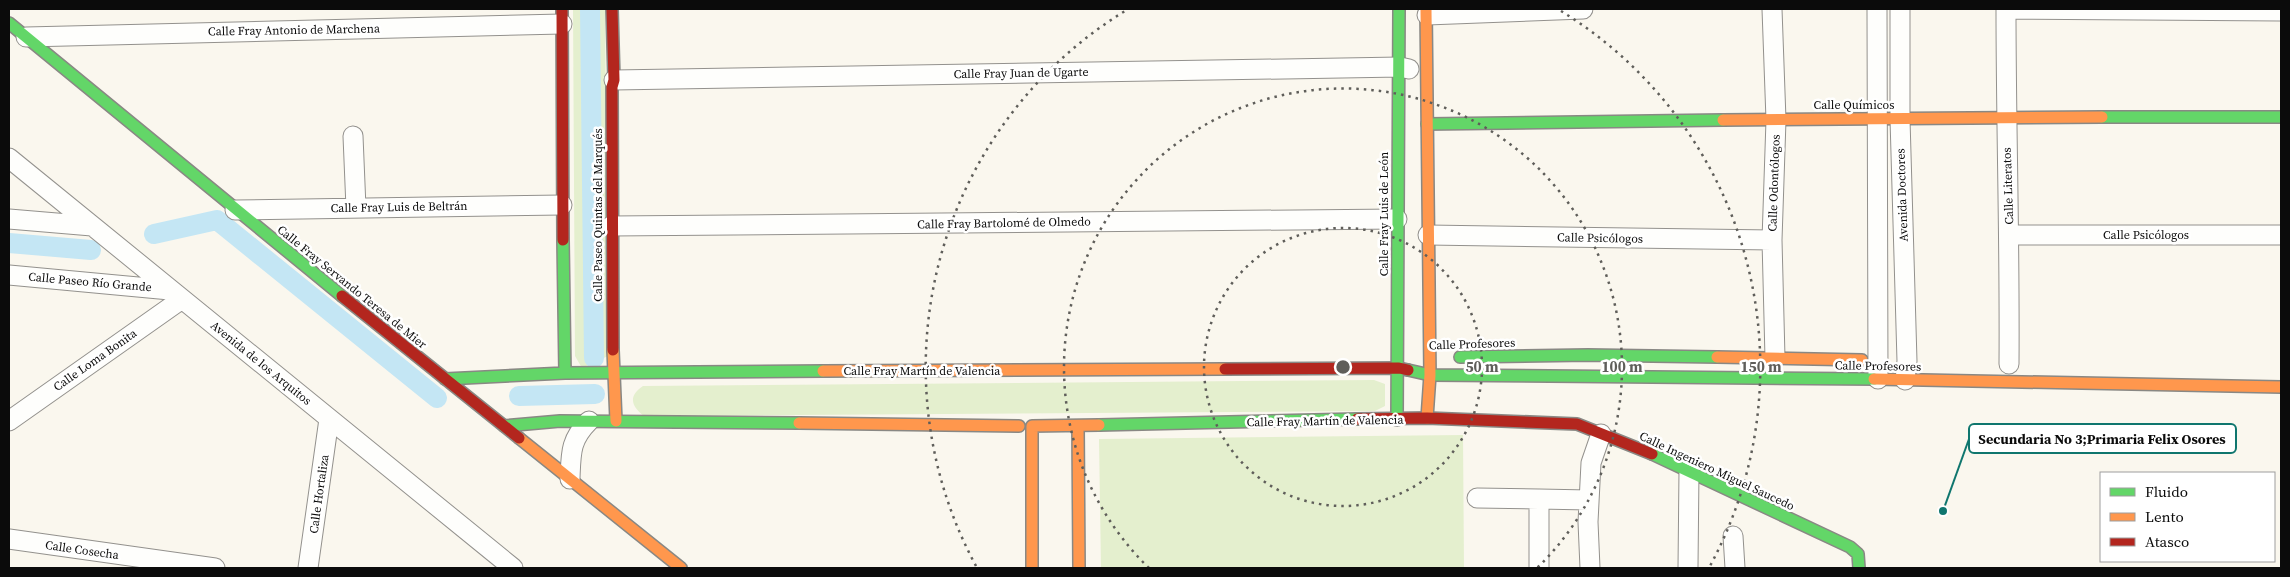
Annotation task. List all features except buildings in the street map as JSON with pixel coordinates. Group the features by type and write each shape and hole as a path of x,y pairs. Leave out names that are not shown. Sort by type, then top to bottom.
{"street":[{"name":"Calle Paseo Quintas del Marqués","path":"612,9 614,80 612,87 611,226 613,372 616,421"},
{"name":"Calle Fray Luis de León","path":"1397,420 1399,368 1397,219 1400,67 1399,9"},
{"path":"1427,418 1430,375 1439,357 1428,235 1427,12 1583,9"},
{"name":"Calle Odontólogos","path":"1772,9 1776,120 1772,240 1775,358"},
{"name":"Avenida Doctores","path":"1877,9 1877,118 1894,364 1905,380"},
{"name":"Avenida Doctores","path":"1894,364 1900,119 1900,9"},
{"path":"2006,9 2281,12"},
{"name":"Calle Literatos","path":"2006,9 2010,364"},
{"path":"562,16 562,204 565,373"},
{"name":"Calle Fray Antonio de Marchena","path":"26,37 562,16"},
{"name":"Calle Fray Servando Teresa de Mier","path":"9,23 235,210 681,568"},
{"name":"Calle Fray Juan de Ugarte","path":"614,80 1400,67 1427,74"},
{"name":"Calle Químicos","path":"1427,124 1877,118 2281,117"},
{"path":"354,136 356,208"},
{"name":"Avenida de los Arquitos","path":"9,158 513,568"},
{"name":"Calle Fray Luis de Beltrán","path":"235,210 562,204"},
{"path":"9,219 92,226"},
{"name":"Calle Fray Bartolomé de Olmedo","path":"611,226 1397,219"},
{"name":"Calle Psicólogos","path":"1428,235 1772,240"},
{"name":"Calle Psicólogos","path":"2010,235 2281,235"},
{"name":"Calle Paseo Río Grande","path":"9,275 176,294"},
{"name":"Calle Loma Bonita","path":"14,413 176,294"},
{"name":"Calle Profesores","path":"1399,368 1439,357 1588,355 1775,358 1894,364"},
{"name":"Calle Profesores","path":"1399,368 1430,375 1894,364"},
{"name":"Calle Profesores","path":"1894,364 1905,380 2281,387"},
{"name":"Calle Fray Martín de Valencia","path":"445,379 613,372 1399,368"},
{"name":"Calle Fray Martín de Valencia","path":"504,426 616,421 1078,426 1427,418"},
{"name":"Calle Ingeniero Miguel Saucedo","path":"1427,418 1577,424 1689,470 1850,547 1858,554 1859,568"},
{"name":"Calle Hortaliza","path":"308,568 329,419"},
{"path":"570,479 572,446 578,432 589,421"},
{"path":"1026,426 1032,568"},
{"path":"1078,426 1080,568"},
{"path":"1590,568 1589,500 1591,463 1601,434"},
{"path":"1688,568 1689,470"},
{"path":"1477,498 1589,500"},
{"path":"1539,499 1539,568"},
{"path":"1733,536 1735,568"},
{"name":"Calle Cosecha","path":"9,540 215,568"}],"green space":[{"path":"573,9 605,9 608,356 582,368 575,356"},
{"path":"1374,380 1385,384 1385,406 1375,411 644,416 636,408 633,401 635,394 643,386"},
{"path":"1463,435 1464,568 1101,568 1099,439"}],"waterway":[{"path":"590,9 594,358"},
{"path":"154,234 217,220 437,398"},
{"path":"9,243 91,250"},
{"path":"519,396 595,394"}],"traffic: fast":[{"path":"1397,420 1399,9"},
{"path":"9,23 342,296"},
{"path":"2102,117 2281,117"},
{"path":"1427,124 1723,120"},
{"path":"563,240 565,373"},
{"path":"1460,357 1588,355 1717,357"},
{"path":"1408,370 1430,375 1874,379"},
{"path":"445,379 565,373 823,371"},
{"path":"1099,425 1357,419"},
{"path":"504,426 560,421 799,423"},
{"path":"1652,454 1850,547 1858,554 1859,568"}],"traffic: slow":[{"path":"1426,9 1430,375 1427,418"},
{"path":"1723,120 2102,117"},
{"path":"613,350 616,421"},
{"path":"1717,357 1862,360"},
{"path":"823,371 1225,369"},
{"path":"1874,379 2281,387"},
{"path":"799,423 1019,426"},
{"path":"1032,568 1032,426 1099,425"},
{"path":"1078,426 1079,568"},
{"path":"519,438 681,568"}],"traffic: jam":[{"path":"562,9 563,240"},
{"path":"612,9 614,80 612,87 613,350"},
{"path":"342,296 519,438"},
{"path":"1225,369 1399,368 1408,370"},
{"path":"1357,419 1427,418 1577,424 1652,454"}],"place":[{"name":"Secundaria No 3;Primaria Felix Osores","path":"1943,511"}]}
